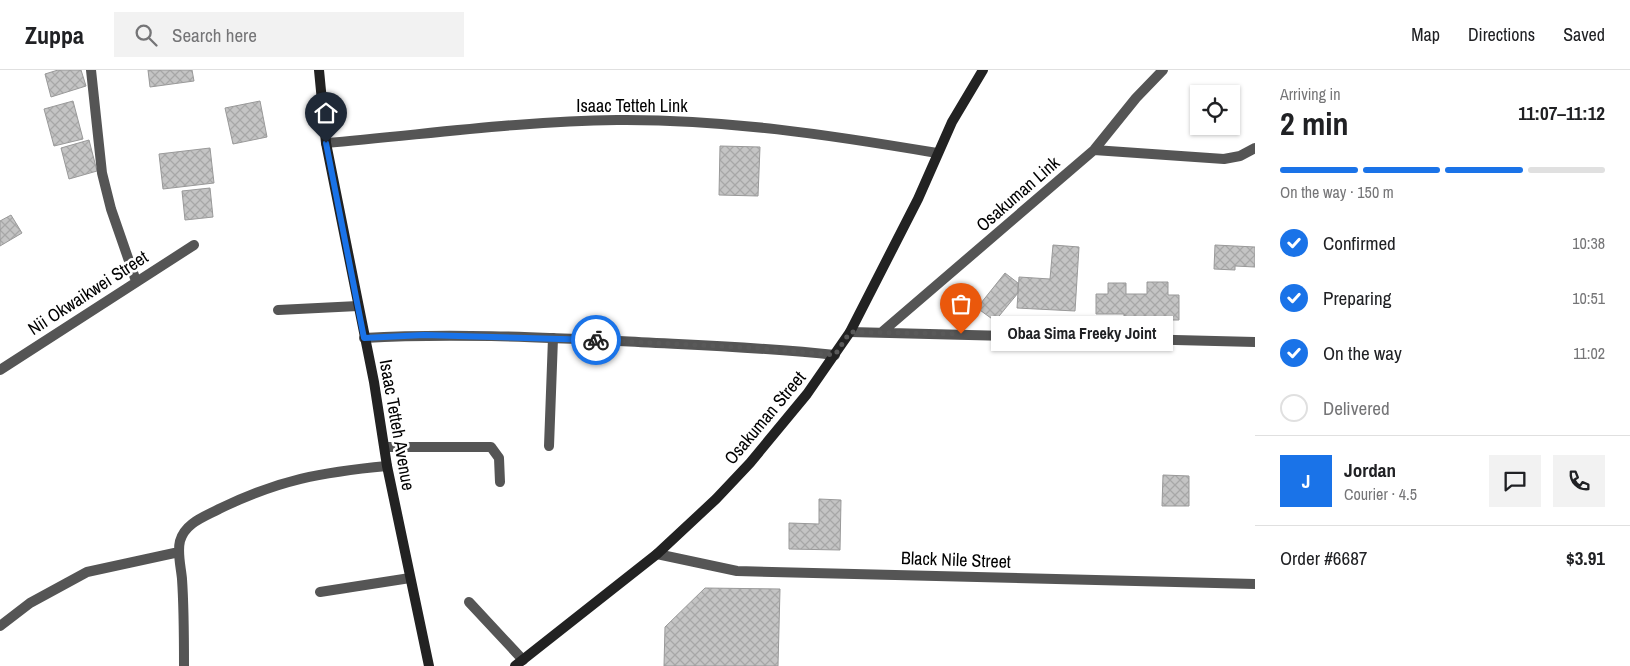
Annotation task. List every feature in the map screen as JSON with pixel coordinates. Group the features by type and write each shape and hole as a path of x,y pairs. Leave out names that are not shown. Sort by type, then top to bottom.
{"street":[{"path":"91,70 102,173 111,209 136,281"},
{"name":"Isaac Tetteh Avenue","path":"319,70 326,143 385,447 387,466 429,666"},
{"name":"Osakuman Street","path":"519,663 657,554 716,499 750,463 807,394 850,332 918,199 937,153 983,70"},
{"name":"Osakuman Link","path":"882,332 1094,150 1136,98 1163,70"},
{"name":"Isaac Tetteh Link","path":"326,143 521,125 617,120 723,123 826,134 937,153"},
{"path":"1094,150 1224,159 1240,156 1255,148"},
{"name":"Nii Okwaikwei Street","path":"0,370 194,245"},
{"path":"278,310 358,306"},
{"path":"850,332 1255,342"},
{"path":"364,338 424,335 553,338 757,348 835,355"},
{"path":"549,446 553,338"},
{"path":"385,447 491,447 497,452 499,458 500,482"},
{"path":"184,666 182,580 179,552 184,530 197,520 252,492 286,481 329,471 387,466"},
{"path":"0,626 30,603 87,572 179,552"},
{"name":"Black Nile Street","path":"657,554 737,570 1255,584"},
{"path":"320,592 410,578"},
{"path":"469,602 519,663"}],"building":[{"path":"58,70 81,70 86,86 51,97 45,74"},
{"path":"148,70 192,70 194,81 150,87"},
{"path":"73,101 83,139 54,146 44,109"},
{"path":"260,101 267,137 233,144 225,108"},
{"path":"89,140 97,171 69,179 61,148"},
{"path":"720,146 760,147 758,196 719,195"},
{"path":"210,148 214,183 163,189 159,154"},
{"path":"210,188 213,217 185,220 182,191"},
{"path":"11,215 22,233 0,246 0,221"},
{"path":"1053,245 1079,247 1075,311 1017,308 1019,277 1050,279"},
{"path":"1215,245 1255,247 1255,267 1235,266 1235,270 1214,269"},
{"path":"1005,273 1018,283 1018,293 995,321 977,308"},
{"path":"1147,282 1168,282 1168,295 1179,295 1179,320 1124,320 1124,314 1096,314 1096,294 1108,294 1108,283 1126,283 1126,294 1147,294"},
{"path":"1163,475 1189,476 1189,506 1162,506"},
{"path":"819,499 841,500 840,550 789,549 789,523 819,524"},
{"path":"705,588 780,589 778,666 664,666 665,627"}],"way so far":[{"path":"596,340 792,350 835,355 850,332 961,334"}],"place":[{"name":"Obaa Sima Freeky Joint","path":"961,334"}],"route":[{"path":"326,143 364,338 424,335 596,340"}]}
